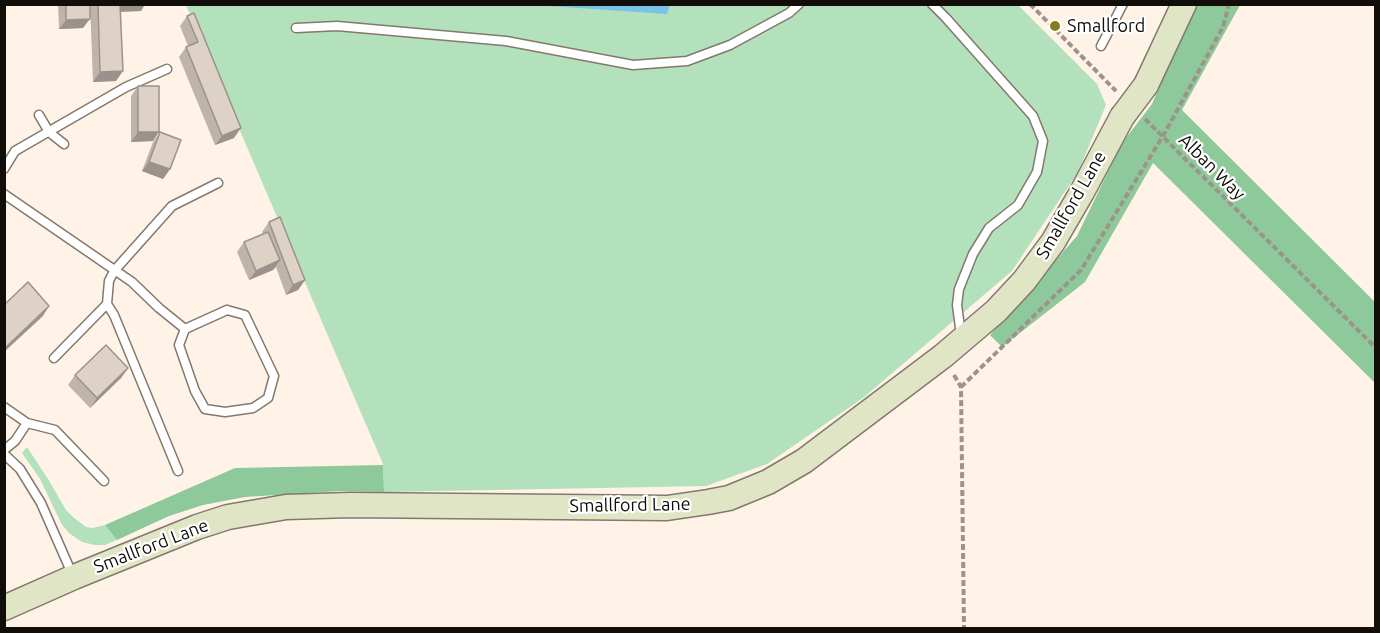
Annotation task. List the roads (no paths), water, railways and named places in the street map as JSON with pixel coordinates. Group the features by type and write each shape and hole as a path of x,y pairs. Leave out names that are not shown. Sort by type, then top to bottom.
{"street":[{"name":"Smallford Lane","path":"4,608 197,527 228,517 286,507 350,505 667,508 729,498 768,482 804,461 962,342 1024,281 1053,242 1128,109 1146,85 1184,4"}],"lane":[{"path":"296,28 337,26 506,41 633,65 687,61 730,45 789,13 799,4"},
{"path":"932,4 1033,116 1043,141 1038,172 1018,205 989,228 973,254 959,289 957,305 962,342"},
{"path":"1101,46 1123,4"},
{"path":"4,169 15,151 126,87 167,69"},
{"path":"39,115 49,132 64,144"},
{"path":"178,471 114,315 107,304 109,281 114,271 172,206 218,183"},
{"path":"4,194 132,282 185,329"},
{"path":"54,358 107,304"},
{"path":"227,310 246,315 274,376 267,398 253,408 225,412 205,409 195,391 178,345 185,329 227,310"},
{"path":"4,407 27,423 55,430 104,481"},
{"path":"27,423 4,452 20,469 40,503 74,577"}],"water":[{"path":"534,5 670,5 667,14"}],"place":[{"name":"Smallford","path":"1055,26"}]}
